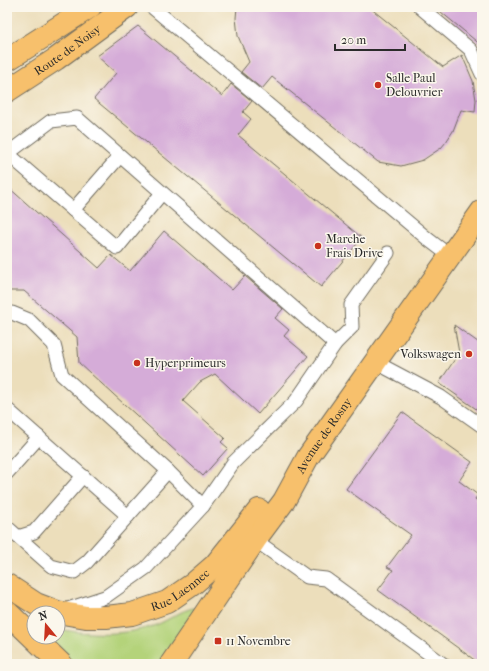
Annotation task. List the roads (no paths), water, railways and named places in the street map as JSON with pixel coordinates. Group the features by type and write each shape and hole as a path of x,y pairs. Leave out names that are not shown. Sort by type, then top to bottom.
{"main road":[{"name":"Route de Noisy","path":"7,60 90,7"},
{"name":"Route de Noisy","path":"7,91 56,59 127,7"},
{"name":"Avenue de Rosny","path":"171,664 255,540 284,501 308,456 482,211"},
{"name":"Rue Laennec","path":"66,614 86,617 106,617 132,614 167,602 193,584 215,565 270,496 308,456"},
{"name":"Rue Laennec","path":"7,586 39,605"},
{"path":"7,612 61,664"},
{"path":"7,626 27,645 43,664"}],"lane":[{"path":"152,7 450,256"},
{"path":"420,7 471,50 482,74"},
{"path":"162,193 117,248 7,153 51,121 77,118 335,344"},
{"path":"73,210 120,156"},
{"path":"66,609 104,597 146,568 203,506 233,463 296,401 335,344 352,327 351,305 388,253"},
{"path":"7,313 12,313 29,320 54,345 62,375 168,471 203,506"},
{"path":"374,362 440,397 482,426"},
{"path":"7,409 128,516"},
{"path":"7,473 39,437"},
{"path":"7,527 52,566 74,572 87,562 168,471"},
{"path":"18,537 34,532 83,476"},
{"path":"255,540 307,576 326,580 443,664"}],"place":[{"name":"Salle Paul Delouvrier","path":"378,85"},
{"name":"Marche Frais Drive","path":"318,246"},
{"name":"Volkswagen","path":"469,354"},
{"name":"Hyperprimeurs","path":"137,363"},
{"name":"11 Novembre","path":"218,641"}]}
